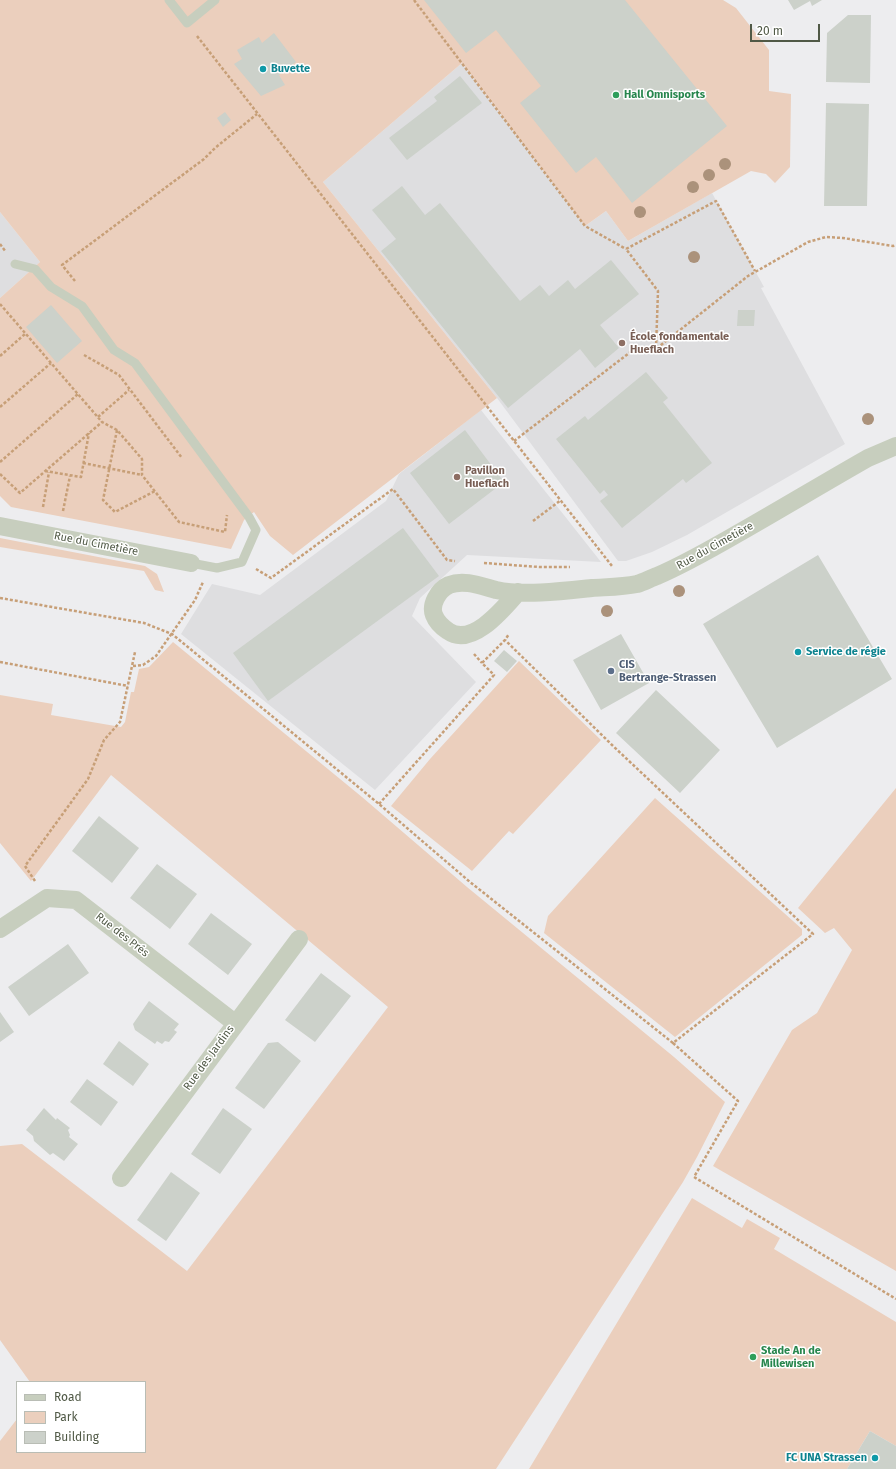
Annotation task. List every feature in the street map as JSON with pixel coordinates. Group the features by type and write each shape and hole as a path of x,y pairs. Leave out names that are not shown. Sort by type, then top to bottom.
{"street":[{"name":"Rue du Cimetière","path":"518,592 638,584 703,554 868,458 896,446"},
{"name":"Rue du Cimetière","path":"0,526 191,563"},
{"path":"0,930 47,898"},
{"name":"Rue des Prés","path":"47,898 76,900 235,1023"},
{"name":"Rue des Jardins","path":"121,1178 298,939"}],"lane":[{"path":"169,0 187,23 215,0"},
{"path":"15,264 35,269 51,287 82,306 114,350 135,363 249,517 256,530 242,562 216,568 191,563"}],"path":[{"path":"414,0 585,226 626,249 658,291 656,349"},
{"path":"187,23 614,568 606,568"},
{"path":"67,297 80,287 62,265 204,159 215,148 258,114"},
{"path":"626,249 716,201 755,271"},
{"path":"514,441 637,347 656,349 755,271 808,242 826,237 843,238 893,246 896,245"},
{"path":"0,304 102,422 117,430 142,459 142,475 179,522 225,532 227,513"},
{"path":"0,356 26,334"},
{"path":"84,355 119,375 184,460"},
{"path":"0,406 50,363"},
{"path":"98,417 130,390"},
{"path":"0,462 78,394"},
{"path":"0,474 20,493 102,422"},
{"path":"117,430 103,500 115,512 155,492"},
{"path":"44,471 80,477 89,433"},
{"path":"83,463 142,475"},
{"path":"42,507 49,472"},
{"path":"63,511 70,476"},
{"path":"242,562 271,578 393,490 447,560 462,561"},
{"path":"533,521 561,500"},
{"path":"477,563 539,567 576,567"},
{"path":"133,666 143,664 156,656 196,600 209,566"},
{"path":"0,598 144,623 172,634 379,804 470,882 672,1043 738,1101 694,1177 896,1299"},
{"path":"379,804 494,675 482,663 509,634"},
{"path":"505,640 612,744 813,934 672,1043"},
{"path":"47,898 25,866 88,779 104,740 120,722 135,652"},
{"path":"0,662 128,686"}],"shaded area":[{"name":"École fondamentale Hueflach","path":"462,63 585,226 606,211 628,241 712,193 764,287 761,288 845,444 687,535 652,552 626,561 618,561 497,398 323,182"},
{"path":"0,212 40,262 0,298"},
{"path":"481,410 601,562 467,555 420,598 412,616 476,682 375,790 181,634 212,584 260,595 386,501 399,474"}],"green space":[{"path":"0,0 723,0 736,8 769,50 769,91 791,94 790,167 775,183 766,174 751,171 628,241 606,211 585,226 462,63 323,182 497,398 293,555 270,536 254,512 244,520 231,549 11,507 0,496 0,298 40,262 0,212"},
{"path":"0,538 145,566 157,574 164,592 155,590 144,571 0,547"},
{"path":"173,642 674,1057 725,1102 683,1182 496,1469 0,1469 0,1441 16,1420 16,1453 146,1453 146,1381 29,1381 0,1340 0,1146 22,1144 187,1271 388,1007 111,775 31,881 0,843 0,695 53,704 51,715 121,727 125,722 131,692 134,692 139,669 149,667"},
{"path":"519,661 601,740 513,834 509,831 472,871 391,806 430,759"},
{"path":"896,788 896,1271 713,1166 792,1030 817,1013 852,950 834,928 825,933 798,908"},
{"path":"655,798 802,929 802,935 675,1037 544,933 548,916"},
{"name":"Stade An de Millewisen","path":"692,1198 742,1228 747,1219 780,1238 774,1249 896,1322 896,1446 870,1431 847,1469 529,1469"}],"building":[{"name":"Hall Omnisports","path":"424,0 625,0 727,126 632,203 596,157 576,173 520,103 541,86 496,30 466,53"},
{"path":"788,0 822,0 812,6 810,1 794,10"},
{"path":"848,15 871,15 870,83 826,82 827,33"},
{"name":"Buvette","path":"274,33 296,62 279,75 285,85 261,96 234,64 242,59 237,50 259,37 262,43"},
{"path":"460,76 482,103 407,160 389,138 437,101 434,97"},
{"path":"826,103 869,104 867,206 824,206"},
{"path":"225,112 231,120 223,127 217,118"},
{"path":"402,186 425,215 440,203 520,301 540,285 549,296 568,280 575,289 611,260 639,294 600,325 619,348 595,368 580,349 508,408 381,251 396,239 372,210"},
{"path":"51,305 82,341 57,363 26,327"},
{"path":"738,310 755,310 754,326 737,326"},
{"path":"646,372 668,398 663,402 712,463 686,483 683,479 622,528 600,501 608,495 604,490 600,494 556,439 585,416 588,420"},
{"name":"Pavillon Hueflach","path":"465,430 504,482 449,524 410,473"},
{"path":"403,528 439,576 268,701 233,653"},
{"name":"Service de régie","path":"818,555 892,679 777,748 703,624"},
{"name":"CIS Bertrange-Strassen","path":"621,634 649,683 601,710 573,660"},
{"path":"504,650 517,661 507,672 494,661"},
{"path":"656,690 720,750 680,793 616,733"},
{"path":"99,816 139,848 112,883 72,851"},
{"path":"157,864 197,894 170,929 130,898"},
{"path":"211,913 252,944 228,975 188,944"},
{"path":"68,944 89,973 29,1016 8,987"},
{"path":"321,973 351,996 315,1042 285,1020"},
{"path":"149,1001 179,1024 174,1030 177,1032 169,1042 165,1041 162,1044 157,1041 155,1044 135,1030 133,1024"},
{"path":"0,1012 14,1032 0,1042"},
{"path":"119,1041 149,1064 133,1086 103,1064"},
{"path":"278,1042 301,1061 264,1109 235,1088 268,1043"},
{"path":"87,1079 118,1102 101,1126 70,1102"},
{"path":"44,1108 56,1120 57,1118 70,1128 68,1130 70,1135 69,1137 78,1144 64,1161 53,1153 50,1155 34,1141 33,1136 26,1130"},
{"path":"223,1108 252,1129 220,1174 191,1154"},
{"path":"171,1172 200,1193 166,1241 137,1220"},
{"name":"FC UNA Strassen","path":"870,1431 896,1446 896,1469 847,1469"}],"place":[{"name":"Buvette","path":"263,69"},
{"name":"Hall Omnisports","path":"616,95"},
{"name":"École fondamentale Hueflach","path":"622,343"},
{"name":"Pavillon Hueflach","path":"457,477"},
{"name":"Service de régie","path":"798,652"},
{"name":"CIS Bertrange-Strassen","path":"611,671"},
{"name":"Stade An de Millewisen","path":"753,1357"},
{"name":"FC UNA Strassen","path":"875,1458"}]}
